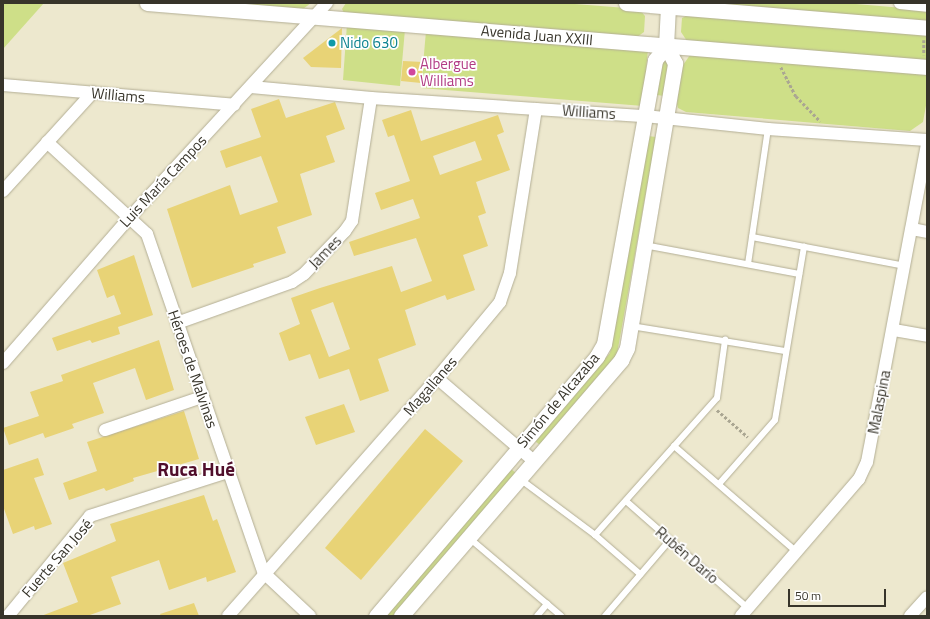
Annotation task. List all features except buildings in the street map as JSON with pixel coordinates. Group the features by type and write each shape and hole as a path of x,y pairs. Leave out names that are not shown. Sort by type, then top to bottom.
{"street":[{"name":"Avenida Juan XXIII","path":"147,3 927,67"},
{"name":"Luis María Campos","path":"3,363 130,217 327,3"},
{"path":"626,3 668,5 927,28"},
{"path":"900,3 927,6"},
{"name":"Simón de Alcazaba","path":"401,616 621,360 627,348 667,118 675,63 666,46 668,5"},
{"name":"Simón de Alcazaba","path":"376,616 518,447 597,356 604,344 655,60 666,46"},
{"name":"Williams","path":"3,85 234,104"},
{"name":"Williams","path":"250,87 372,98 645,116 768,128 927,140"},
{"path":"3,191 93,92"},
{"name":"James","path":"177,323 292,282 304,274 345,231 352,221 372,98"},
{"name":"Magallanes","path":"228,616 264,573 437,378 500,302 510,273 536,109"},
{"name":"Héroes de Malvinas","path":"47,142 147,234 264,573 310,616"},
{"name":"Malaspina","path":"745,613 860,479 867,462 894,330 927,145"},
{"path":"912,229 927,232"},
{"path":"894,330 927,336"},
{"path":"437,378 534,461"},
{"path":"105,430 202,397"},
{"name":"Fuerte San José","path":"8,616 90,516 228,472"},
{"path":"910,616 927,597"}],"lane":[{"path":"748,264 768,128"},
{"path":"752,237 905,266"},
{"path":"644,245 799,274"},
{"path":"719,484 776,420 785,351 804,246"},
{"path":"631,326 725,340 785,351"},
{"path":"595,535 716,398 725,340"},
{"path":"674,446 797,552"},
{"path":"520,479 595,535 640,574"},
{"name":"Rubén Darío","path":"626,501 670,540 745,613"},
{"path":"468,537 561,616"},
{"path":"605,616 670,540"},
{"path":"537,616 547,604"}],"path":[{"path":"775,54 796,96 812,110 828,133"},
{"path":"711,404 756,444"}],"green space":[{"path":"3,3 44,3 3,49"},
{"path":"225,3 311,3 303,9"},
{"path":"346,3 562,3 639,9 645,16 644,32 637,37 344,13 342,9"},
{"path":"706,3 844,3 927,10 927,21"},
{"path":"690,14 927,34 927,61 687,41 681,32 682,18"},
{"path":"347,24 405,29 400,86 343,80"},
{"path":"426,31 648,49 643,106 421,88"},
{"path":"690,55 927,74 927,100 923,122 910,131 686,112 678,108 677,104 681,68"},
{"path":"661,60 668,61 664,96 657,95"},
{"path":"648,136 656,137 617,354 540,445 535,441 610,353"},
{"path":"511,469 516,473 393,616 384,616"}],"place":[{"name":"Nido 630","path":"332,43"},
{"name":"Albergue Williams","path":"412,72"}],"district":[{"name":"Ruca Hué","path":"196,469"}]}
